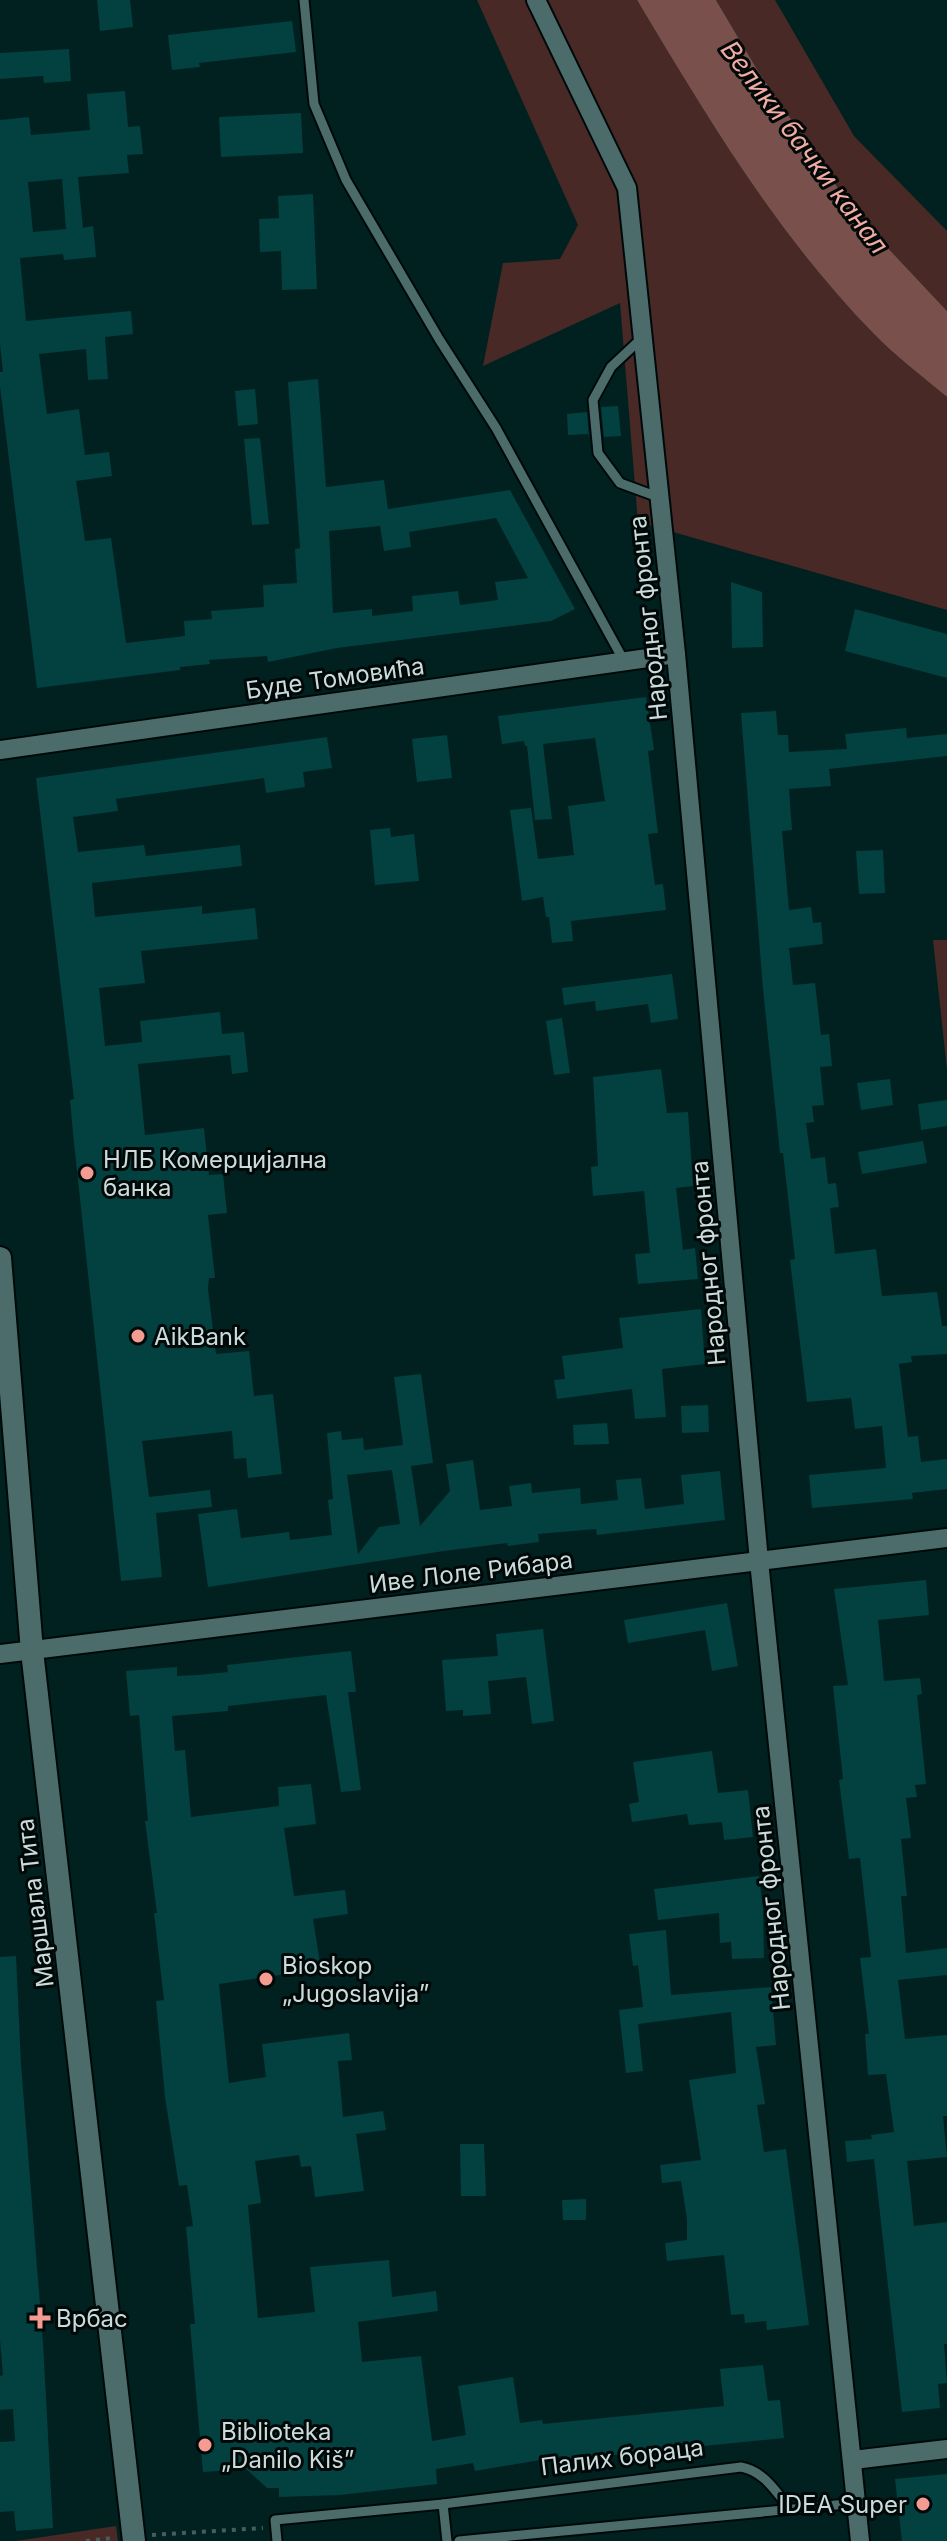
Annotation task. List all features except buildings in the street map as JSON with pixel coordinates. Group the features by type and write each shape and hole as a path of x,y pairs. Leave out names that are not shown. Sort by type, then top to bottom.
{"street":[{"name":"Народног фронта","path":"536,0 627,188 676,654 759,1561 860,2541"},
{"name":"Буде Томовића","path":"0,750 676,654"},
{"name":"Маршала Тита","path":"0,1258 32,1651 134,2538"},
{"name":"Иве Лоле Рибара","path":"0,1654 947,1538"},
{"path":"853,2460 947,2449"}],"lane":[{"path":"304,0 314,104 333,154 360,207 496,428 561,541 624,661"},
{"path":"643,337 611,367 593,400 598,453 620,483 660,497"},
{"name":"Палих бораца","path":"276,2528 275,2520 443,2504 741,2467 750,2468 764,2478 790,2509"},
{"path":"459,2541 857,2503"},
{"path":"443,2504 447,2541"},
{"path":"276,2528 277,2541"}],"path":[{"path":"86,2541 276,2528"}],"shaded area":[{"path":"477,0 637,0 745,174 805,256 881,341 947,397 947,610 638,522 620,303 483,366 503,263 560,259 578,225"},
{"path":"716,0 775,0 854,136 947,231 947,311 855,213 758,71"},
{"path":"933,940 947,940 947,1070"},
{"path":"116,2526 118,2541 16,2541"}],"water":[{"name":"Велики бачки канал","path":"637,0 716,0 758,71 855,213 947,311 947,397 881,341 805,256 745,174"}],"place":[{"name":"НЛБ Комерцијална банка","path":"87,1173"},
{"name":"AikBank","path":"138,1336"},
{"name":"Bioskop „Jugoslavija”","path":"266,1979"},
{"name":"Врбас","path":"40,2318"},
{"name":"Biblioteka „Danilo Kiš”","path":"205,2445"},
{"name":"IDEA Super","path":"923,2504"}]}
